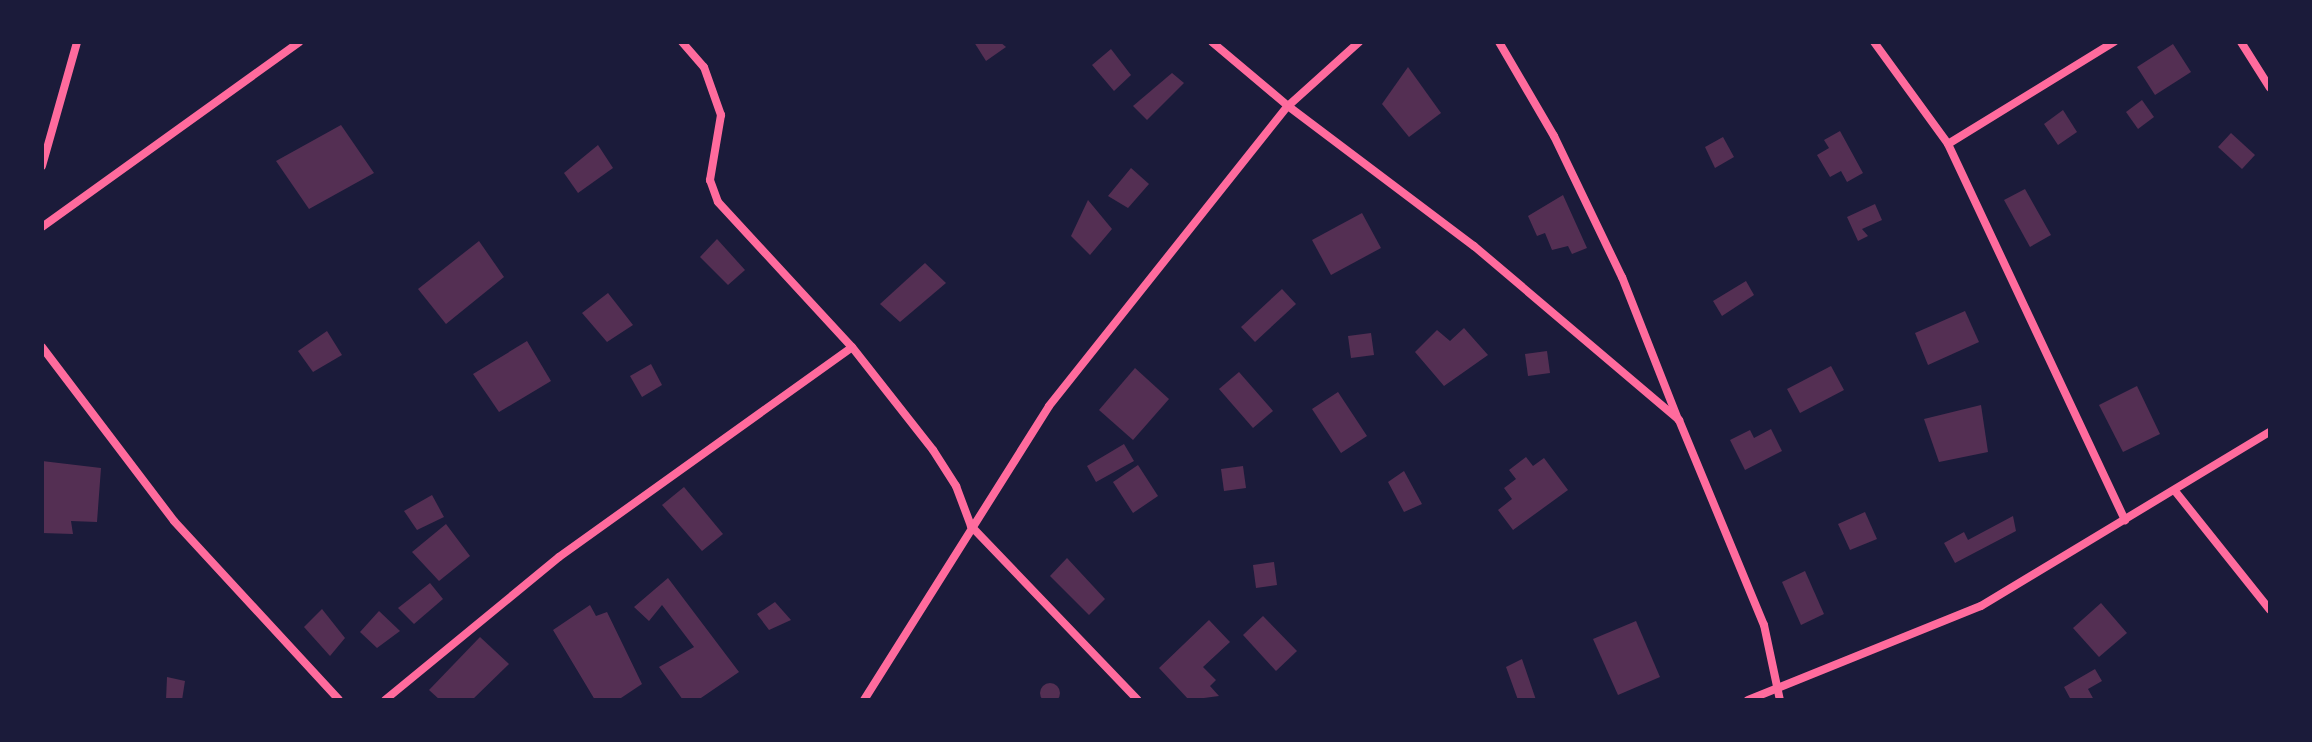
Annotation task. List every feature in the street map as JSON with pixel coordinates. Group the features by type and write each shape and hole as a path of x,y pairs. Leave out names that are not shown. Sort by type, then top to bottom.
{"street":[{"path":"42,166 77,42"},
{"path":"42,227 299,42"},
{"path":"682,42 704,67 721,115 710,180 718,202 852,347 933,450 956,486 971,526 1138,700"},
{"path":"1212,42 1288,106 1474,246 1679,420"},
{"path":"864,700 1049,406 1288,106 1359,42"},
{"path":"1499,42 1554,136 1622,277 1679,420 1736,548 1780,695"},
{"path":"1874,42 1948,144 2125,520"},
{"path":"1948,144 2114,42"},
{"path":"2241,42 2270,88"},
{"path":"42,347 174,521 339,700"},
{"path":"385,700 559,557 852,347"},
{"path":"1748,700 1780,695 1981,606 2270,432"},
{"path":"2175,491 2270,610"}],"building":[{"path":"974,42 1000,42 1006,47 986,61"},
{"path":"2173,44 2191,72 2155,95 2137,67"},
{"path":"1111,49 1131,75 1114,91 1092,65"},
{"path":"1408,67 1441,113 1409,137 1382,104"},
{"path":"1172,73 1184,83 1147,120 1133,106"},
{"path":"2142,100 2154,117 2138,129 2126,112"},
{"path":"2063,110 2077,132 2058,145 2044,124"},
{"path":"341,125 374,173 309,209 276,161"},
{"path":"1840,131 1863,173 1847,182 1841,171 1830,177 1817,155 1829,148 1824,140"},
{"path":"2231,133 2255,155 2242,169 2218,147"},
{"path":"1723,137 1734,157 1715,168 1705,147"},
{"path":"598,145 613,168 578,193 564,173"},
{"path":"1131,168 1149,184 1128,208 1108,196"},
{"path":"2025,189 2051,235 2030,247 2004,200"},
{"path":"1563,195 1587,248 1572,254 1568,246 1552,250 1545,233 1537,236 1528,216"},
{"path":"1088,200 1112,229 1090,255 1071,236"},
{"path":"1875,204 1882,220 1862,229 1868,236 1858,241 1847,217"},
{"path":"1362,213 1381,248 1331,275 1312,240"},
{"path":"717,239 745,270 728,285 700,257"},
{"path":"479,241 504,277 446,324 418,289"},
{"path":"925,263 946,283 900,322 880,304"},
{"path":"1746,281 1754,295 1722,316 1713,301"},
{"path":"1282,289 1296,304 1255,342 1241,327"},
{"path":"608,293 633,325 607,342 582,313"},
{"path":"1965,311 1979,342 1928,365 1915,333"},
{"path":"1464,328 1488,355 1444,386 1415,352 1437,330 1450,341"},
{"path":"327,331 342,355 313,372 298,351"},
{"path":"1371,333 1374,355 1351,358 1348,336"},
{"path":"527,341 551,381 499,412 473,374"},
{"path":"1547,351 1550,373 1528,376 1525,354"},
{"path":"651,364 662,385 642,397 630,376"},
{"path":"1831,366 1844,390 1800,413 1787,389"},
{"path":"1135,368 1169,399 1133,440 1099,410"},
{"path":"1239,372 1273,411 1253,428 1219,389"},
{"path":"2137,386 2160,434 2123,452 2099,405"},
{"path":"1338,392 1367,436 1341,453 1312,409"},
{"path":"1981,405 1988,452 1939,462 1924,419"},
{"path":"1771,429 1782,451 1745,470 1730,440 1750,430 1754,438"},
{"path":"1124,444 1134,461 1096,482 1087,466"},
{"path":"1526,457 1533,466 1544,458 1568,490 1513,530 1498,510 1512,499 1504,488 1516,479 1509,470"},
{"path":"42,461 101,468 97,522 71,521 73,534 42,533"},
{"path":"1138,465 1158,496 1133,513 1113,482"},
{"path":"1243,466 1246,488 1224,491 1221,469"},
{"path":"1404,471 1422,504 1404,512 1388,482"},
{"path":"684,487 723,534 702,551 662,505"},
{"path":"432,495 444,517 417,530 404,511"},
{"path":"1865,512 1877,539 1850,550 1838,524"},
{"path":"2013,516 2016,531 1955,563 1944,543 1964,532 1968,540"},
{"path":"446,524 470,556 439,581 412,552"},
{"path":"1067,558 1105,599 1089,615 1050,576"},
{"path":"1274,562 1277,585 1256,588 1253,565"},
{"path":"1805,571 1824,614 1801,625 1782,582"},
{"path":"668,578 739,672 698,700 683,700 659,667 694,647 662,605 649,621 634,607"},
{"path":"430,583 443,599 414,624 398,608"},
{"path":"775,602 791,620 769,630 757,614"},
{"path":"2101,603 2127,633 2099,657 2073,628"},
{"path":"590,605 596,616 607,612 642,684 618,700 595,700 553,630"},
{"path":"322,609 345,638 330,656 304,627"},
{"path":"379,611 400,631 377,648 360,632"},
{"path":"1263,616 1297,651 1276,671 1243,635"},
{"path":"1209,620 1230,642 1203,667 1216,680 1210,686 1219,696 1189,700 1159,668"},
{"path":"1636,621 1660,677 1618,695 1593,639"},
{"path":"480,637 509,664 472,700 440,700 429,690"},
{"path":"1522,659 1536,700 1518,700 1506,667"},
{"path":"2095,669 2102,681 2088,689 2094,700 2071,700 2064,687"},
{"path":"167,677 185,681 182,700 166,700"},
{"path":"1050,683 1057,686 1060,693 1057,700 1050,703 1043,700 1040,693 1043,686"}]}
